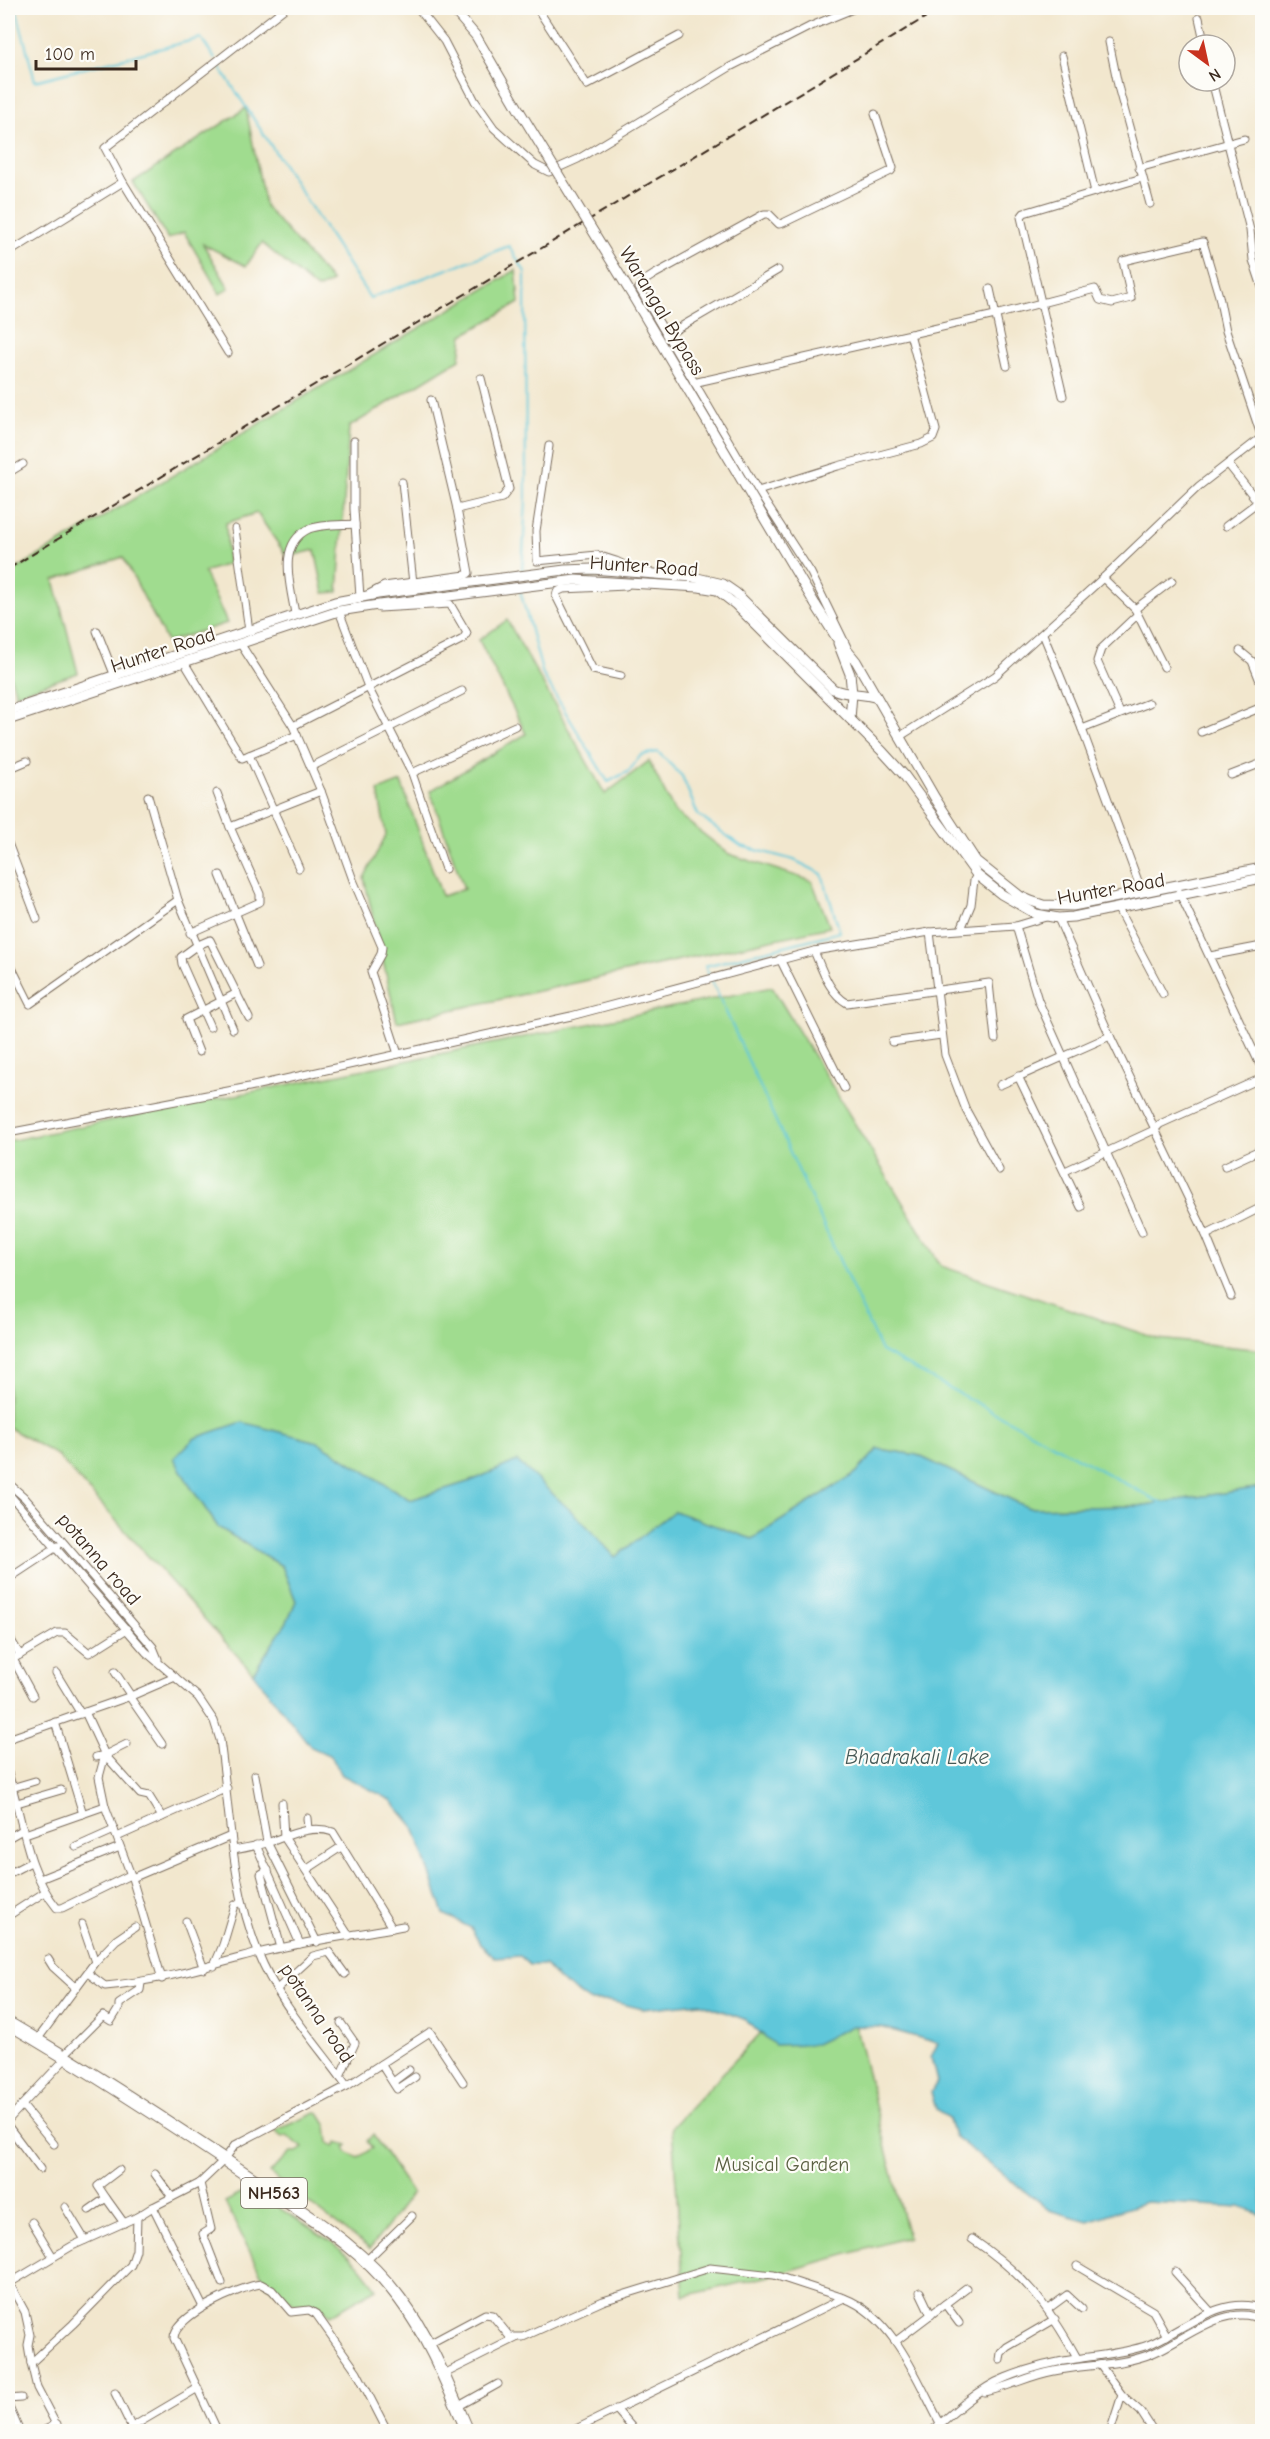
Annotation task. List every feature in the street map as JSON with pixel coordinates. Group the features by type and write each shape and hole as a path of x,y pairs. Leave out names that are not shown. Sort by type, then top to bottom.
{"highway":[{"name":"NH563","path":"8,2023 65,2057 224,2160 336,2236 367,2260 404,2304 429,2344 468,2432"}],"main road":[{"name":"Warangal Bypass","path":"452,8 476,36 815,604 836,637 850,652 877,698"},
{"name":"Hunter Road","path":"8,720 295,614 335,602 554,571 592,569 717,590 723,594 904,775 977,875 1001,894 1027,910 1046,917 1058,918 1118,909 1263,878"},
{"name":"Hunter Road","path":"8,711 184,662 339,611 555,581 693,577 723,584 833,688 852,694 869,694 877,698 935,798 976,861 1020,896 1043,905 1095,903 1175,884 1263,868"},
{"name":"Warangal Bypass","path":"836,637 850,674 852,694 850,719"},
{"path":"883,752 900,739"}],"street":[{"path":"228,353 106,153 107,146 285,8"},
{"path":"418,8 444,41 475,101 494,128 535,165 549,172 565,166 607,142 730,67 809,27 855,8"},
{"path":"537,8 587,85 679,36"},
{"path":"1199,18 1202,33"},
{"path":"1109,42 1139,168 1150,204"},
{"path":"1062,56 1095,192"},
{"path":"1215,93 1250,230 1253,260 1263,287"},
{"path":"850,652 811,573 758,491 639,292 640,285 655,274 764,214 769,214 779,224 783,223 891,171 893,168 875,114"},
{"path":"1139,168 1244,139"},
{"path":"1062,396 1021,217 1024,213 1142,178"},
{"path":"8,253 123,182"},
{"path":"693,383 995,315 1095,289 1100,300 1112,303 1131,298 1123,261 1203,242 1219,296 1226,331 1262,437 1198,486 1103,578 995,676 900,739"},
{"path":"665,336 778,270"},
{"path":"990,289 1007,366"},
{"path":"758,491 838,466 921,444 933,438 936,430 910,334"},
{"path":"457,509 502,498 509,489 481,378"},
{"path":"354,441 355,524 364,597 384,586 466,575 469,573 457,509 430,400"},
{"path":"549,446 536,531 537,561 597,555 616,561 638,577 618,587 563,589 556,594 594,670 621,676"},
{"path":"8,473 23,464"},
{"path":"1228,464 1260,500 1263,515"},
{"path":"402,482 413,583"},
{"path":"1226,526 1260,500"},
{"path":"295,614 288,562 288,551 291,544 309,529 355,524"},
{"path":"235,529 249,631"},
{"path":"1103,578 1136,612 1164,667"},
{"path":"1120,713 1097,661 1101,649 1136,612 1172,581"},
{"path":"293,726 463,639 467,633 450,604 392,609 370,606"},
{"path":"339,611 368,687 412,773 445,869"},
{"path":"97,631 116,680"},
{"path":"1042,633 1082,729 1142,892"},
{"path":"240,643 293,726 382,946 381,954 372,972 398,1054"},
{"path":"1240,651 1252,661 1263,686"},
{"path":"184,662 242,758 297,735"},
{"path":"311,767 462,691"},
{"path":"1082,729 1149,703"},
{"path":"1201,732 1263,707"},
{"path":"412,773 515,726"},
{"path":"249,755 298,868"},
{"path":"8,769 27,761"},
{"path":"1231,775 1263,763"},
{"path":"230,827 321,791"},
{"path":"190,933 256,905 261,899 217,793"},
{"path":"148,796 178,900 190,933 233,1029"},
{"path":"8,843 38,919"},
{"path":"220,875 257,966"},
{"path":"962,929 971,905 974,880 977,875"},
{"path":"1175,884 1263,1069"},
{"path":"8,960 30,1004 178,900"},
{"path":"1118,909 1163,994"},
{"path":"8,1133 249,1087 571,1016 814,951 930,932 1016,926 1046,917"},
{"path":"1058,918 1110,1036 1206,1235 1231,1296"},
{"path":"1016,926 1038,1000 1142,1232"},
{"path":"930,932 945,1055 966,1110 999,1170"},
{"path":"210,1027 180,957 196,946 212,941 249,1018"},
{"path":"1210,956 1263,946"},
{"path":"814,951 829,984 847,1003 989,983 995,1039"},
{"path":"780,959 844,1088"},
{"path":"200,1052 186,1019 237,993"},
{"path":"892,1042 941,1035"},
{"path":"1000,1085 1110,1036"},
{"path":"1018,1076 1081,1207"},
{"path":"1065,1171 1154,1130 1160,1124 1263,1078"},
{"path":"1225,1166 1263,1149"},
{"path":"1206,1235 1263,1206"},
{"name":"potanna road","path":"8,1483 24,1497 146,1652 198,1697 214,1721 220,1740 241,1902 258,1953 277,1989 346,2086 235,2145 224,2160 200,2183 153,2206 137,2217 85,2240 8,2283"},
{"name":"potanna road","path":"8,1493 60,1544 153,1647 159,1662"},
{"path":"8,1579 60,1544"},
{"path":"14,1659 57,1633 65,1633 89,1653 127,1629"},
{"path":"8,1635 14,1659 33,1696"},
{"path":"115,1672 162,1744"},
{"path":"56,1673 83,1713 105,1755 140,1794 150,1796 162,1817"},
{"path":"8,1739 130,1696 175,1677"},
{"path":"55,1722 82,1814"},
{"path":"96,1757 127,1744"},
{"path":"105,1755 99,1777 105,1806 131,1877 162,1979"},
{"path":"8,1773 10,1789 17,1803 31,1862 45,1892 59,1909 231,1836"},
{"path":"255,1775 267,1842 317,1942"},
{"path":"10,1789 35,1781"},
{"path":"76,1847 162,1817 227,1788"},
{"path":"17,1803 61,1790"},
{"path":"282,1803 284,1836 349,1936"},
{"path":"8,1838 105,1806"},
{"path":"307,1818 308,1829"},
{"path":"233,1850 308,1829 333,1832 392,1928"},
{"path":"256,1845 300,1944"},
{"path":"40,1879 120,1847"},
{"path":"306,1870 341,1847"},
{"path":"8,1874 31,1862"},
{"path":"268,1870 261,1874 281,1948"},
{"path":"8,1916 45,1892"},
{"path":"214,1966 235,1905 241,1902"},
{"path":"186,1921 204,1969"},
{"path":"82,1924 96,1962"},
{"path":"88,1974 105,1986 141,1983 204,1969 258,1953 403,1926"},
{"path":"37,2040 96,1962 116,1940 135,1927"},
{"path":"277,1989 313,1956 329,1952 345,1974"},
{"path":"48,1959 53,1967 75,1987"},
{"path":"8,2120 103,2016 111,2021 120,2008 119,2004 140,1989 141,1983"},
{"path":"340,2076 355,2043 341,2023"},
{"path":"346,2086 430,2032 463,2082"},
{"path":"381,2064 397,2089 415,2077"},
{"path":"393,2082 409,2070"},
{"path":"22,2105 54,2144"},
{"path":"8,2126 40,2169"},
{"path":"119,2170 98,2186 124,2223"},
{"path":"155,2174 172,2197"},
{"path":"200,2183 211,2229 203,2234 222,2283"},
{"path":"89,2210 106,2198"},
{"path":"153,2206 203,2307"},
{"path":"65,2207 85,2240"},
{"path":"367,2260 412,2216"},
{"path":"31,2363 131,2265 136,2250 137,2217"},
{"path":"32,2222 53,2257"},
{"path":"972,2239 1008,2265 1048,2309 1077,2358"},
{"path":"1077,2266 1153,2311 1167,2336"},
{"path":"442,2374 516,2338 603,2301 710,2268 774,2275 855,2302 883,2326 896,2341 940,2423"},
{"path":"1175,2272 1211,2312"},
{"path":"8,2283 25,2312 30,2335 28,2345 31,2363 38,2388 59,2428 41,2432"},
{"path":"218,2432 174,2338 174,2333 203,2307 261,2284 272,2290 291,2312 312,2311 357,2372 388,2432"},
{"path":"896,2341 966,2288"},
{"path":"921,2292 931,2315"},
{"path":"1048,2309 1067,2295 1082,2309"},
{"path":"570,2432 844,2298"},
{"path":"945,2304 959,2323"},
{"path":"931,2432 954,2412 1004,2378 1077,2358 1140,2347 1167,2336 1211,2312 1250,2305 1263,2309"},
{"path":"429,2344 485,2314 492,2316 505,2334 516,2338"},
{"path":"980,2394 1054,2371 1100,2365 1152,2354 1225,2318 1248,2315 1263,2320"},
{"path":"1000,2360 1001,2353 1007,2347 1055,2319"},
{"path":"1100,2365 1122,2395 1141,2412 1155,2432"},
{"path":"457,2407 498,2384"},
{"path":"115,2393 133,2429 198,2388"},
{"path":"1110,2432 1122,2395"},
{"path":"8,2399 21,2398"},
{"path":"8,2405 20,2432"},
{"path":"616,2409 636,2432"}],"green space":[{"path":"246,108 265,206 332,282 317,289 262,243 246,266 203,244 229,288 220,294 184,232 168,239 133,182"},
{"path":"516,270 519,303 463,335 460,359 349,427 338,592 324,593 315,550 287,557 257,513 226,523 228,564 204,572 227,623 167,642 123,557 54,580 78,673 16,694 8,669 8,574"},
{"path":"507,620 605,794 649,761 674,811 729,854 812,881 830,927 397,1022 364,878 386,835 378,791 401,782 442,896 464,889 430,791 526,734 479,640"},
{"path":"772,987 941,1266 1158,1339 1262,1350 1262,1487 1139,1506 1029,1508 917,1455 878,1449 856,1473 752,1539 674,1512 615,1557 583,1522 517,1462 471,1481 410,1500 318,1443 174,1458 218,1527 282,1566 296,1601 287,1622 253,1673 58,1456 8,1427 8,1141"},
{"name":"Musical Garden","path":"837,1952 908,2237 774,2275 684,2296 672,2127"},
{"path":"318,2112 327,2126 329,2143 335,2146 338,2142 348,2145 345,2148 348,2153 358,2158 372,2148 367,2141 373,2135 412,2193 370,2249 269,2173 291,2152 297,2152 303,2148 287,2135 282,2137 274,2131"},
{"path":"250,2189 332,2242 359,2265 377,2288 330,2315 320,2307 295,2304 266,2284 225,2202"}],"water":[{"name":"Bhadrakali Lake","path":"242,1422 318,1442 410,1500 471,1481 517,1461 583,1522 615,1557 674,1511 752,1539 856,1473 878,1449 917,1455 1029,1508 1139,1506 1262,1487 1262,2215 1240,2207 1146,2202 1088,2221 1049,2210 954,2136 949,2119 936,2109 931,2092 937,2082 931,2057 938,2043 881,2027 852,2026 815,2044 775,2045 744,2019 700,2003 643,2009 610,2001 589,2001 559,1980 545,1965 530,1965 520,1956 495,1958 480,1944 471,1928 444,1914 414,1827 391,1800 342,1775 331,1756 311,1747 253,1673 287,1622 296,1601 282,1566 218,1527 174,1458 195,1438"}],"waterway":[{"path":"16,8 35,81 201,38 215,59"},
{"path":"218,64 370,298 509,246 525,272 526,500 522,573"},
{"path":"520,590 543,675 608,782 629,771 641,755 658,752 682,776 698,815 741,846 794,860 822,874 840,932 705,966 881,1351 1163,1504"}],"railway":[{"path":"8,569 941,8"}]}
